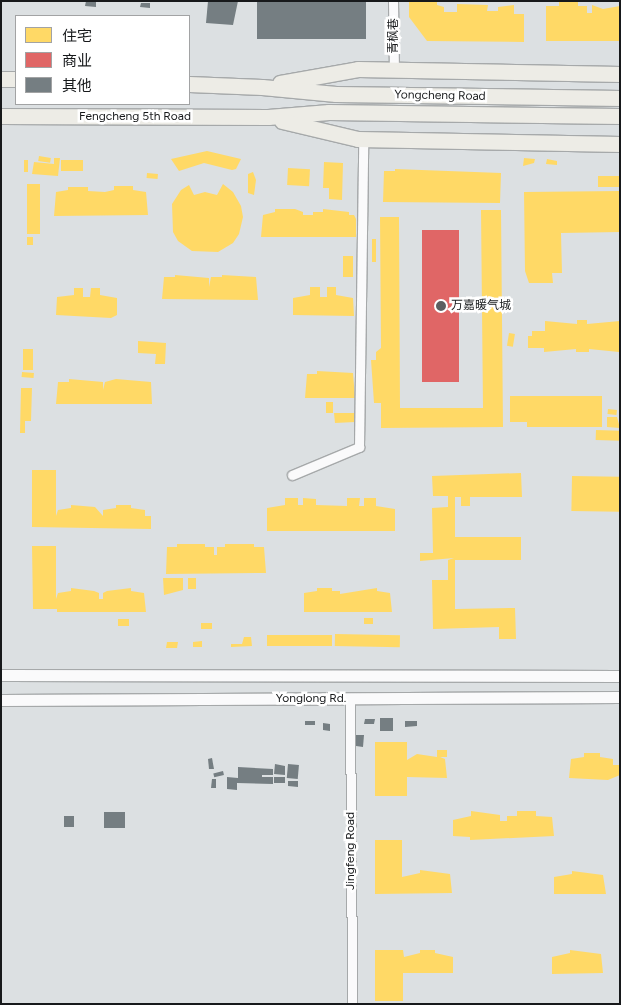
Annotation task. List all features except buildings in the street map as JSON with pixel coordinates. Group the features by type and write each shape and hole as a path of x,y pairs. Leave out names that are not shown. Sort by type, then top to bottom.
{"main road":[{"path":"190,84 262,86 358,69 620,74"},
{"path":"1,78 15,79"},
{"name":"Yongcheng Road","path":"262,86 336,94 620,98"},
{"name":"Yongcheng Road","path":"268,118 329,112 620,116"},
{"name":"Fengcheng 5th Road","path":"1,116 268,118"},
{"path":"268,118 358,139 620,144"}],"street":[{"name":"青枫巷","path":"393,1 394,70"},
{"path":"292,475 358,448 364,142"},
{"name":"Yonglong Rd.","path":"1,675 620,676"},
{"name":"Yonglong Rd.","path":"1,700 620,697"},
{"name":"Jingfeng Road","path":"350,699 352,1004"}],"place":[{"name":"万嘉暖气城","path":"441,306"}]}
